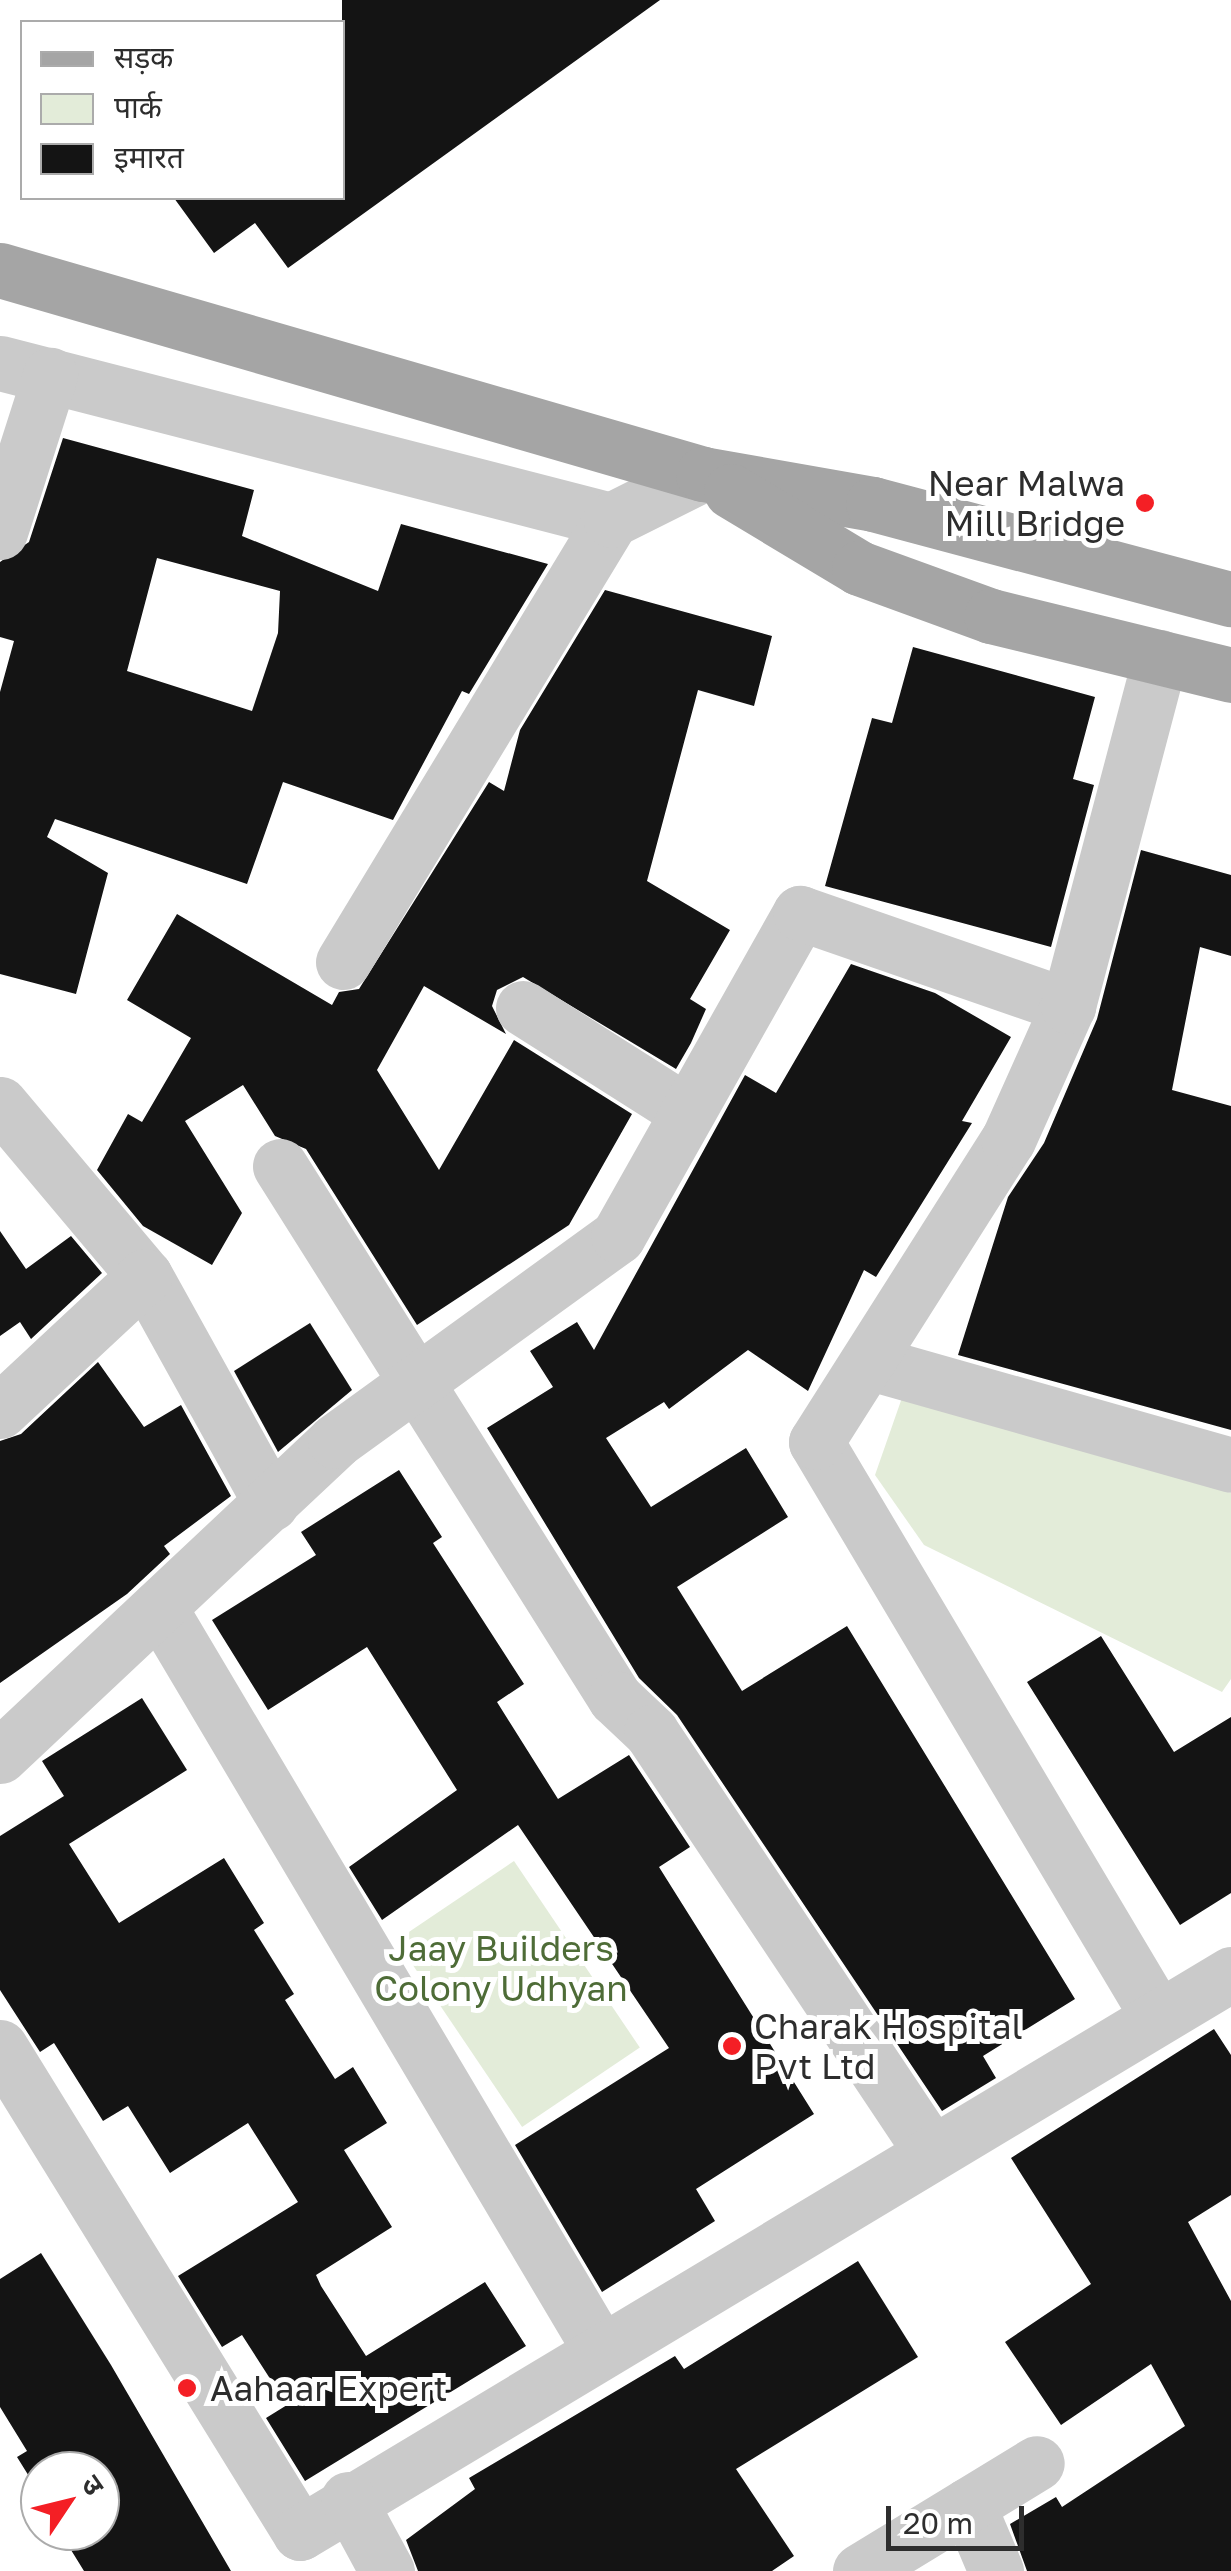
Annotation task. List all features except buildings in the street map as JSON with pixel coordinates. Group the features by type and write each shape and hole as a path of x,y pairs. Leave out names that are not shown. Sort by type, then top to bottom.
{"main road":[{"path":"0,270 703,474 873,504 1231,599"},
{"path":"703,474 859,568 991,616 1231,675"}],"street":[{"path":"0,532 25,369 611,520"},
{"path":"343,962 611,520 703,474"},
{"path":"1158,2017 816,1442 871,1363 1008,1140 1068,1006 1160,657"},
{"path":"0,1756 334,1440 618,1236 684,1112 800,913 1068,1006"},
{"path":"522,1008 684,1112"},
{"path":"0,1104 145,1276 271,1503"},
{"path":"280,1166 419,1380 615,1698 651,1732 930,2150"},
{"path":"0,1411 145,1276"},
{"path":"871,1363 1231,1465"},
{"path":"159,1606 599,2348"},
{"path":"0,2047 300,2533 348,2499 599,2348 1231,1974"},
{"path":"860,2571 1037,2463"},
{"path":"348,2499 387,2571"},
{"path":"968,2505 996,2571"}],"green space":[{"path":"904,1392 1231,1493 1231,1679 1222,1692 924,1545 875,1475"},
{"name":"Jaay Builders Colony Udhyan","path":"514,1861 640,2048 522,2127 396,1940"}],"place":[{"name":"Near Malwa Mill Bridge","path":"1145,503"},
{"name":"Charak Hospital Pvt Ltd","path":"732,2046"},
{"name":"Aahaar Expert","path":"187,2388"}]}
